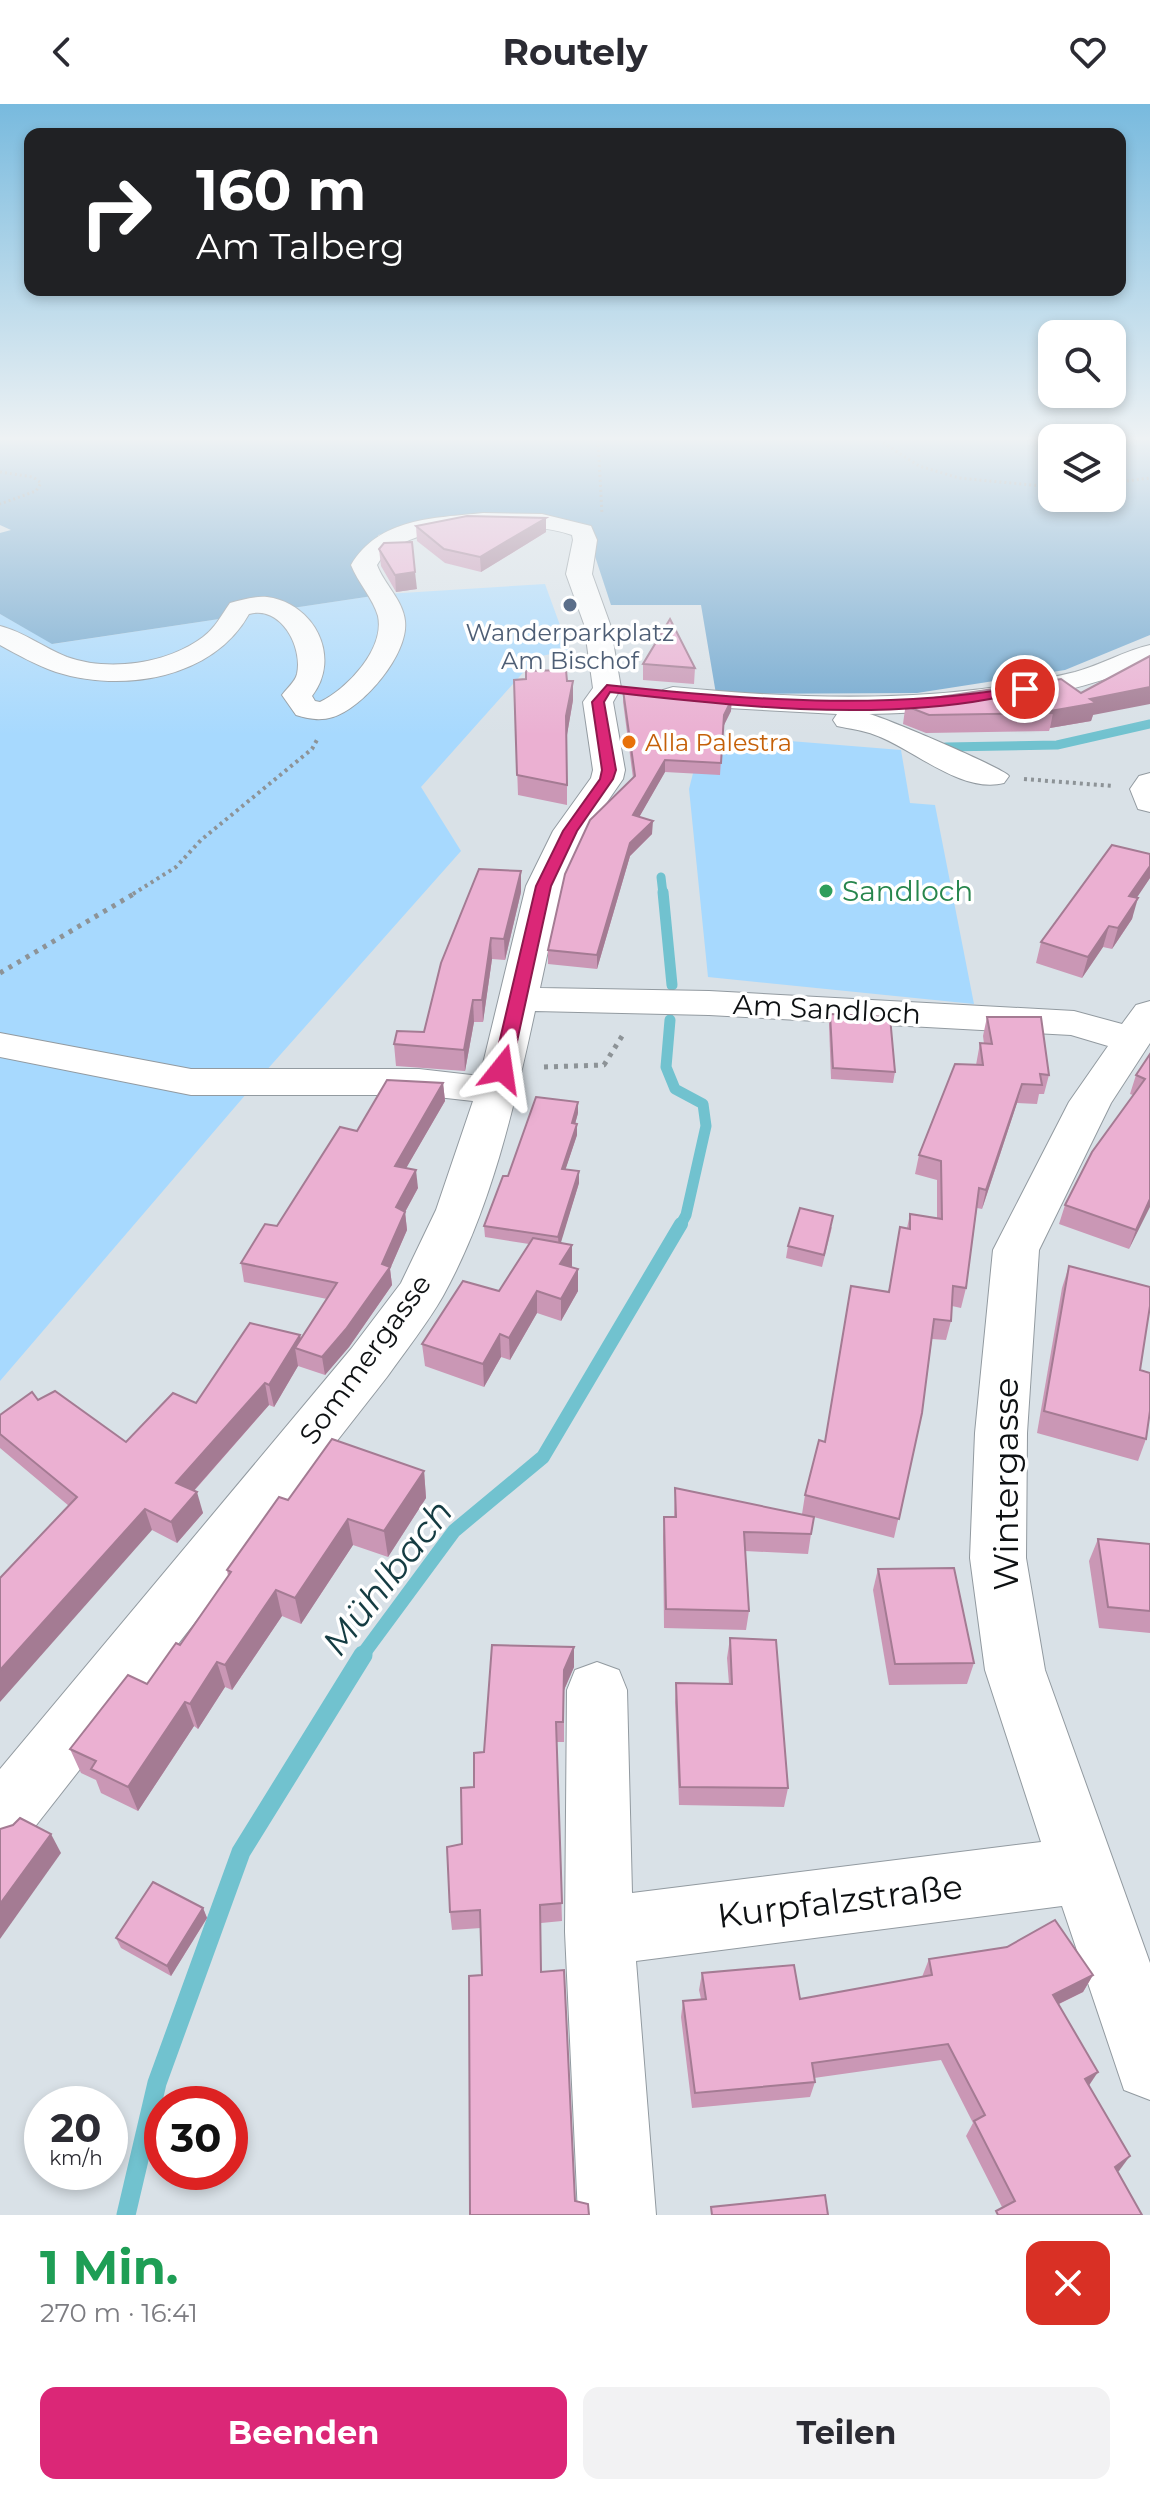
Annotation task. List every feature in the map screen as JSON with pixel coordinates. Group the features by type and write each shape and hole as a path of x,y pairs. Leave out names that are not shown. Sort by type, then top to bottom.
{"street":[{"path":"0,634 51,661 80,670 129,671 197,653 225,633 239,609 247,604 273,604 281,607 301,630 313,663 310,679 297,695 298,703 304,708 328,711 361,685 384,651 393,624 386,606 368,579 364,565 384,541 395,539"},
{"name":"Sommergasse","path":"0,1819 360,1375 421,1292 459,1210 499,1080 544,886 570,831 607,779 609,770 598,702 632,691 597,624 579,574 585,539"},
{"path":"632,691 742,703 907,704 966,700 1084,678 1150,653"},
{"path":"742,703 751,712 762,715 879,724 955,765 993,776"},
{"path":"1150,783 1146,789 1150,802"},
{"name":"Am Sandloch","path":"520,999 644,1002 1141,1027"},
{"name":"Wintergasse","path":"1141,1027 1090,1102 1047,1182 1016,1250 1001,1433 998,1558 1015,1670 1080,1870 1150,2064"},
{"path":"0,1045 191,1082 499,1080"},
{"path":"597,1690 599,1932 617,2215"},
{"name":"Kurpfalzstraße","path":"599,1932 1080,1870"}],"path":[{"path":"0,973 52,945 176,867 201,840 312,749 326,724 328,711"},
{"path":"993,776 1109,786"},
{"path":"499,1080 604,1065 644,1002"}],"shaded area":[{"path":"0,539 378,539 374,570 386,594 52,644 0,614"},
{"path":"589,539 1150,539 1150,635 1065,670 917,693 716,694 701,605 611,605"},
{"path":"545,584 569,650 537,657 421,787 461,851 265,1072 0,1381 0,614 53,644 386,594"},
{"name":"Sandloch","path":"703,734 901,750 910,803 935,805 974,1004 708,977 689,789"}],"building":[{"path":"431,539 511,539 480,557 444,549"},
{"path":"412,542 415,572 395,575 379,549 384,543"},
{"path":"670,619 695,668 643,664"},
{"path":"1150,656 1150,687 1090,699 1096,703 1050,711 1053,713 929,715 906,706 906,702 1061,679 1081,693"},
{"path":"566,670 567,681 573,681 566,716 567,785 517,775 514,680 526,679 526,671"},
{"path":"623,690 732,699 724,715 721,763 665,760 633,815 653,821 630,843 597,955 548,950 565,874 590,820 635,776"},
{"path":"1112,845 1150,854 1150,866 1129,896 1138,898 1118,928 1109,926 1088,957 1041,942"},
{"path":"479,869 521,871 504,939 491,938 482,1000 473,1000 464,1050 394,1044 397,1031 424,1032 441,963"},
{"path":"830,1014 890,1017 895,1072 833,1068"},
{"path":"987,1017 1041,1017 1049,1075 1040,1074 1042,1085 1022,1084 986,1190 979,1188 966,1288 953,1286 951,1321 934,1319 922,1413 899,1519 805,1495 819,1440 825,1442 851,1286 889,1292 900,1227 910,1229 910,1214 942,1219 941,1161 919,1155 955,1064 983,1065 980,1043 992,1044"},
{"path":"1150,1054 1150,1199 1136,1230 1065,1205 1092,1152 1145,1079 1136,1075"},
{"path":"387,1080 443,1083 395,1166 416,1170 396,1207 405,1212 382,1264 390,1267 322,1357 295,1348 337,1283 241,1263 265,1224 277,1226 340,1127 357,1131"},
{"path":"536,1097 578,1102 572,1123 577,1124 562,1169 579,1171 558,1237 484,1226 503,1176 508,1176"},
{"path":"800,1208 833,1216 824,1255 788,1246"},
{"path":"533,1238 572,1245 560,1264 578,1269 561,1299 537,1291 509,1338 500,1334 483,1364 422,1344 463,1281 499,1291"},
{"path":"1069,1266 1150,1287 1140,1370 1150,1373 1146,1439 1044,1411"},
{"path":"250,1323 300,1335 269,1385 265,1383 176,1483 197,1492 171,1522 145,1509 0,1670 0,1578 77,1497 0,1434 0,1415 32,1392 38,1400 55,1391 126,1442 173,1393 196,1403"},
{"path":"332,1439 424,1471 384,1531 348,1519 295,1598 276,1590 225,1665 217,1662 190,1704 185,1702 128,1787 91,1769 96,1761 70,1749 128,1675 147,1684 176,1643 180,1645 231,1572 227,1570 279,1497 288,1500"},
{"path":"675,1488 814,1517 811,1534 744,1532 749,1611 666,1609 664,1517 676,1517"},
{"path":"1098,1539 1150,1544 1150,1611 1108,1607"},
{"path":"954,1568 974,1663 895,1664 878,1569"},
{"path":"730,1638 776,1640 788,1788 680,1787 676,1683 732,1684"},
{"path":"492,1645 574,1647 564,1670 563,1722 556,1722 562,1903 540,1905 541,1972 564,1970 575,2201 588,2204 589,2215 470,2215 469,1976 482,1975 480,1910 450,1912 447,1847 462,1844 461,1788 474,1787 474,1753 484,1752"},
{"path":"20,1818 51,1834 0,1904 0,1829 13,1825"},
{"path":"153,1882 203,1908 167,1966 116,1938"},
{"path":"1055,1920 1093,1975 1053,1995 1098,2072 1085,2079 1130,2156 1115,2167 1142,2215 998,2215 996,2211 1015,2201 974,2121 985,2115 948,2044 812,2063 815,2082 695,2093 683,2001 706,1999 702,1973 794,1965 800,1999 932,1975 929,1959 1007,1947"},
{"path":"825,2195 828,2215 712,2215 711,2207"}],"waterway":[{"name":"Mühlbach","path":"946,747 1057,745 1150,724"},
{"name":"Mühlbach","path":"661,877 663,894"},
{"name":"Mühlbach","path":"663,892 672,985"},
{"name":"Mühlbach","path":"670,1020 666,1067 675,1089 703,1104 706,1126 686,1215 680,1226"},
{"name":"Mühlbach","path":"361,1657 454,1531 543,1457 681,1224"},
{"name":"Mühlbach","path":"126,2215 157,2083 241,1852 363,1655"}],"place":[{"name":"Wanderparkplatz Am Bischof","path":"570,605"},
{"name":"Alla Palestra","path":"629,742"},
{"name":"Sandloch","path":"826,891"}],"route":[{"path":"502,1069 544,886 570,831 607,779 609,770 598,702 607,688 742,703 879,704 966,700 1025,689"}]}
